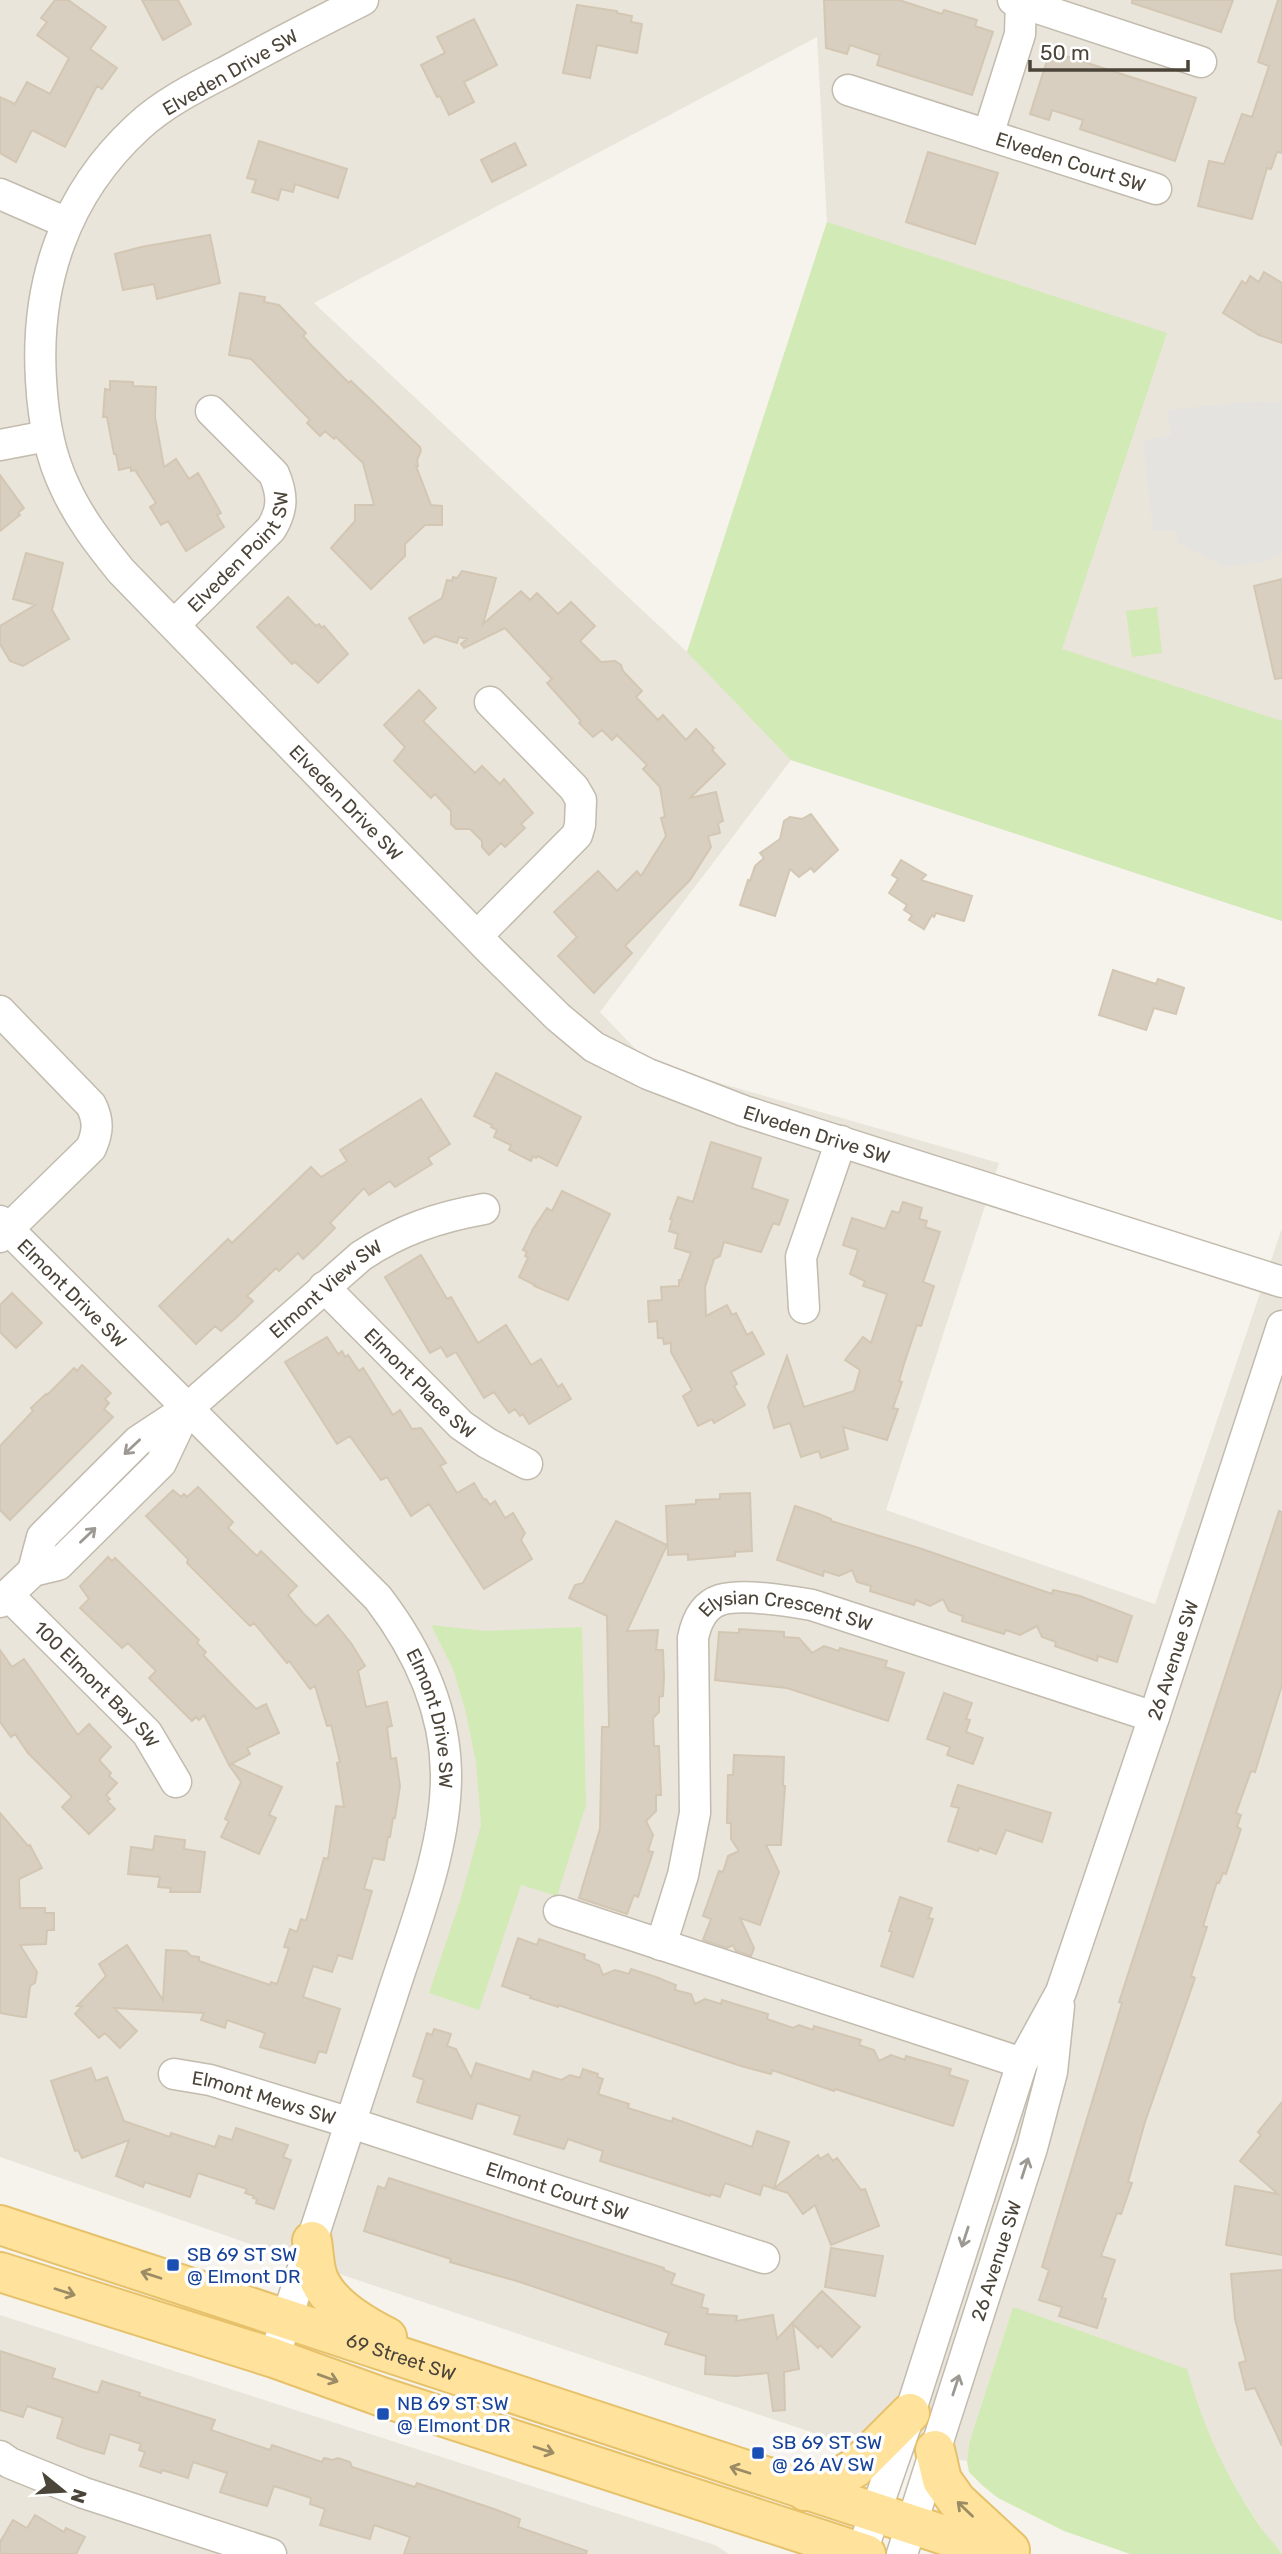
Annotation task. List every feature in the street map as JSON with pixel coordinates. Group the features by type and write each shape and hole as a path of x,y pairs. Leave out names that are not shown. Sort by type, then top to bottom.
{"main road":[{"name":"69 Street SW","path":"0,2225 805,2491 876,2512 907,2539 1002,2554"},
{"path":"312,2241 319,2280 352,2318 493,2388"},
{"path":"0,2272 274,2358 395,2402 863,2553"},
{"path":"805,2491 855,2468 909,2413"},
{"path":"935,2450 942,2480 957,2501 1015,2554"},
{"path":"736,2512 793,2554"}],"street":[{"name":"Elveden Drive SW","path":"363,0 287,38 166,106 138,127 121,145 77,204 50,270 38,343 47,436 65,487 86,524 121,571 477,936 558,1017 594,1047 628,1065 701,1096 1282,1282"},
{"name":"Elveden Court SW","path":"988,135 1020,34 1018,1 1201,62"},
{"name":"Elveden Court SW","path":"848,90 1156,189"},
{"path":"0,194 67,223"},
{"name":"Elveden Point SW","path":"174,625 271,529 279,516 281,505 274,474 211,411"},
{"path":"0,445 47,436"},
{"path":"477,936 577,835 582,811 581,800 574,788 490,702"},
{"path":"0,1011 91,1105 97,1116 98,1128 91,1148 3,1229"},
{"path":"804,1308 802,1257 841,1141"},
{"name":"Elmont View SW","path":"188,1408 361,1255 402,1232 447,1215 484,1209"},
{"name":"Elmont Drive SW","path":"3,1229 188,1408 378,1598 402,1631 421,1665 436,1706 446,1771 439,1838 411,1935 274,2358"},
{"name":"Elmont Place SW","path":"324,1287 461,1425 487,1443 527,1464"},
{"name":"26 Avenue SW","path":"863,2553 1022,2063 1061,1992 1282,1326"},
{"path":"33,1571 42,1537 138,1441 188,1408"},
{"path":"4,1598 33,1571 58,1565 161,1462 188,1408"},
{"path":"89,1489 112,1512"},
{"name":"100 Elmont Bay SW","path":"4,1598 147,1734 176,1782"},
{"name":"Elysian Crescent SW","path":"661,1945 683,1875 695,1813 693,1639 699,1617 720,1600 754,1598 812,1605 1154,1717"},
{"path":"559,1911 1022,2063"},
{"name":"26 Avenue SW","path":"907,2539 1032,2148 1052,2072 1061,1992"},
{"name":"Elmont Mews SW","path":"174,2074 210,2080 351,2123"},
{"name":"Elmont Court SW","path":"351,2123 764,2258"},
{"path":"3,2466 271,2554"}],"shaded area":[{"path":"0,0 1282,0 1282,921 791,760 600,1012 649,1063 999,1163 886,1510 1155,1604 1282,1228 1282,2553 1263,2531 1238,2492 1218,2457 1202,2419 1013,2307 969,2443 967,2461 832,2439 253,2245 0,2157","holes":["817,37 827,222 687,652 314,303"]},
{"path":"1255,401 1282,402 1282,554 1263,562 1225,567 1177,543 1177,531 1153,531 1143,441 1171,435 1167,410"},
{"path":"0,2315 715,2545 729,2554 0,2554"}],"green space":[{"path":"827,222 1167,333 1062,649 1282,721 1282,921 791,760 687,652"},
{"path":"1157,607 1162,653 1132,657 1126,611"},
{"path":"431,1625 485,1631 582,1627 586,1805 557,1896 521,1885 479,2010 429,1993 461,1898 481,1825 476,1762 465,1709 453,1669"},
{"path":"1013,2307 1187,2369 1201,2413 1227,2471 1261,2528 1282,2554 1130,2554 1064,2531 998,2498 983,2486 969,2472 969,2443"}],"building":[{"path":"55,0 68,0 106,27 90,49 117,68 102,89 97,86 65,147 32,130 16,162 0,153 0,97 15,104 27,82 50,94 69,58 37,35 47,22 41,18"},
{"path":"142,0 178,0 191,24 163,40"},
{"path":"824,0 899,0 942,14 944,10 977,20 975,26 993,32 972,95 877,65 880,55 850,45 847,54 826,48"},
{"path":"1132,0 1233,0 1221,32 1132,3"},
{"path":"1278,0 1282,0 1282,153 1277,152 1271,169 1267,168 1252,219 1198,206 1209,161 1224,164 1242,114 1252,117 1269,66 1258,62"},
{"path":"577,5 617,11 632,16 631,22 642,24 637,53 597,45 590,78 563,73"},
{"path":"474,19 497,65 464,82 474,102 449,115 421,65 445,53 437,37"},
{"path":"1050,51 1196,98 1175,161 1080,129 1083,120 1052,110 1049,120 1030,114"},
{"path":"259,141 347,169 338,198 295,184 293,192 281,189 278,200 252,192 256,180 247,178"},
{"path":"515,143 526,165 492,182 481,160"},
{"path":"928,152 998,173 975,244 906,222"},
{"path":"210,235 220,283 157,299 154,284 123,290 115,254"},
{"path":"1264,272 1282,283 1282,343 1259,335 1223,313 1242,281 1246,284 1250,276 1259,282"},
{"path":"240,293 265,297 264,302 279,305 306,333 303,336 311,345 420,447 416,466 431,505 442,506 442,525 425,525 405,544 405,556 371,589 331,548 355,521 355,505 374,505 363,463 336,437 334,439 325,431 320,436 307,423 310,420 251,359 229,355"},
{"path":"110,381 156,387 155,417 164,467 176,459 189,479 198,473 221,513 217,515 224,527 186,551 168,521 161,525 150,507 156,503 135,470 131,471 131,467 119,470 107,417 103,417 105,389 110,390"},
{"path":"0,475 24,508 18,513 20,515 0,531"},
{"path":"26,553 63,563 52,610 69,639 23,666 10,661 0,644 0,626 35,605 13,599"},
{"path":"462,571 496,578 483,624 521,591 530,600 537,593 558,614 571,602 595,626 580,641 601,662 615,661 621,665 623,671 642,691 636,697 658,720 663,715 686,740 696,729 725,764 690,798 716,792 723,821 718,823 720,833 708,836 711,847 690,880 625,946 632,953 594,993 558,956 577,937 554,912 598,871 617,891 637,871 641,876 666,836 661,818 665,817 660,787 643,769 647,765 617,735 612,740 602,730 593,737 579,723 581,721 547,683 552,679 505,628 464,648 461,644 467,639 459,637 457,643 435,636 424,643 409,618 442,598 447,580 457,578"},
{"path":"1282,579 1282,678 1275,679 1254,586"},
{"path":"288,597 316,626 324,626 348,654 318,683 295,662 292,664 257,627"},
{"path":"419,690 436,708 423,721 475,773 482,766 500,784 504,779 533,813 521,824 525,828 505,847 501,843 489,855 482,847 482,841 470,829 456,829 451,824 451,811 435,794 431,798 394,761 405,747 384,725"},
{"path":"811,814 838,850 814,872 811,868 799,877 790,869 775,916 740,905 755,866 764,858 760,853 780,839 784,821 790,817 802,819"},
{"path":"901,860 926,875 921,880 972,896 964,921 936,913 924,929 909,920 912,915 904,910 907,905 889,893 898,879 892,875"},
{"path":"1113,970 1156,984 1158,979 1184,988 1176,1014 1154,1008 1146,1030 1099,1015"},
{"path":"496,1073 581,1117 557,1166 538,1156 533,1156 531,1161 509,1150 511,1145 494,1137 497,1130 491,1127 492,1125 474,1116"},
{"path":"421,1099 450,1144 428,1158 432,1164 395,1187 390,1181 369,1195 364,1188 330,1223 335,1228 318,1245 303,1259 298,1253 279,1271 276,1268 247,1296 253,1301 221,1331 215,1326 196,1344 159,1306 228,1239 232,1243 311,1167 321,1177 347,1161 340,1150"},
{"path":"711,1142 761,1158 752,1188 788,1200 779,1225 773,1223 761,1252 724,1242 720,1256 714,1259 705,1287 706,1316 727,1305 732,1315 736,1313 747,1335 752,1332 764,1354 731,1372 737,1384 734,1386 745,1405 714,1423 712,1419 698,1426 683,1396 692,1390 671,1352 671,1343 664,1344 663,1338 658,1338 657,1321 649,1322 648,1301 662,1300 661,1287 679,1286 691,1253 675,1248 678,1234 669,1231 670,1219 678,1197 693,1202"},
{"path":"562,1191 610,1214 568,1300 519,1277 528,1258 525,1256 527,1252 523,1250 533,1229 547,1208 552,1211"},
{"path":"903,1202 922,1208 919,1219 927,1221 925,1227 940,1232 923,1282 934,1286 921,1326 917,1325 904,1364 899,1381 902,1382 893,1408 898,1409 887,1440 843,1427 848,1449 821,1458 819,1451 801,1457 790,1423 774,1428 768,1407 787,1356 804,1407 854,1391 860,1370 845,1360 863,1337 871,1343 887,1294 863,1286 865,1281 850,1274 858,1250 843,1245 852,1218 885,1229 892,1211 899,1213"},
{"path":"421,1255 447,1299 451,1297 478,1343 506,1325 531,1365 541,1359 558,1387 562,1384 571,1399 529,1424 523,1414 520,1416 515,1409 509,1413 494,1392 484,1398 456,1352 447,1357 441,1347 430,1353 385,1277"},
{"path":"12,1293 42,1323 16,1348 0,1332 0,1305"},
{"path":"327,1337 338,1354 342,1351 345,1357 348,1355 359,1371 363,1368 393,1415 400,1410 412,1429 421,1428 446,1463 440,1466 457,1493 474,1483 484,1500 490,1505 495,1501 505,1518 513,1513 525,1533 521,1540 532,1559 484,1589 429,1504 411,1516 387,1477 381,1480 350,1436 337,1444 285,1362"},
{"path":"82,1365 111,1393 105,1399 109,1403 104,1409 113,1417 10,1520 0,1510 0,1446 33,1411 31,1408 74,1368 77,1371"},
{"path":"198,1487 233,1522 228,1528 257,1556 261,1551 297,1586 288,1595 303,1613 316,1626 328,1615 351,1643 365,1666 358,1671 366,1707 387,1702 392,1726 387,1727 391,1759 396,1758 400,1786 395,1818 384,1860 373,1858 364,1889 372,1891 352,1959 338,1955 332,1972 313,1966 303,1997 340,2009 326,2053 319,2051 315,2063 260,2047 265,2033 227,2020 225,2028 201,2020 204,2013 114,2008 137,2031 120,2048 105,2033 99,2038 75,2014 82,2006 77,2006 106,1976 99,1964 127,1945 163,2000 166,1950 186,1951 191,1956 199,1957 199,1961 270,1985 271,1982 277,1984 289,1948 284,1947 290,1929 297,1932 301,1919 306,1921 324,1858 328,1859 336,1806 344,1807 337,1763 340,1762 331,1725 327,1726 315,1686 310,1689 289,1661 287,1663 254,1623 250,1626 187,1563 188,1559 146,1516 173,1490 181,1497 184,1494 187,1497"},
{"path":"750,1493 752,1551 735,1552 735,1556 688,1560 688,1554 668,1555 666,1506 720,1499 720,1494"},
{"path":"795,1506 831,1521 1052,1594 1053,1590 1080,1596 1132,1616 1117,1662 1098,1656 1097,1661 1055,1646 1056,1642 1042,1637 1037,1626 1020,1635 1006,1630 1004,1634 962,1621 963,1616 949,1611 943,1599 930,1606 916,1600 914,1605 870,1591 871,1586 857,1582 852,1570 839,1576 824,1571 823,1576 777,1560"},
{"path":"1279,1511 1282,1512 1282,1685 1255,1772 1251,1771 1236,1813 1241,1815 1237,1827 1241,1829 1226,1874 1223,1873 1219,1883 1217,1882 1203,1926 1207,1927 1191,1976 1195,1978 1145,2122 1128,2182 1132,2183 1101,2256 1115,2260 1102,2298 1106,2299 1097,2328 1059,2316 1062,2307 1039,2300 1049,2270 1042,2267 1122,2003 1119,2002"},
{"path":"616,1521 667,1545 627,1631 658,1630 656,1650 663,1650 664,1677 663,1696 659,1697 659,1712 653,1718 654,1746 659,1746 661,1795 656,1795 656,1811 646,1821 653,1835 648,1851 653,1852 638,1897 634,1895 627,1914 579,1898 600,1829 602,1727 609,1727 607,1616 569,1598 575,1585 583,1583"},
{"path":"108,1557 112,1561 115,1558 199,1640 197,1643 206,1652 203,1655 256,1709 266,1704 279,1733 247,1748 250,1754 231,1764 282,1787 269,1815 276,1818 259,1854 221,1837 229,1821 225,1819 241,1782 229,1765 204,1715 199,1720 196,1717 192,1721 149,1678 156,1671 128,1643 122,1648 80,1608 89,1599 80,1586"},
{"path":"739,1629 784,1632 784,1637 799,1638 812,1653 824,1646 887,1661 885,1667 904,1673 888,1721 787,1688 715,1680 719,1632 739,1633"},
{"path":"0,1650 12,1667 24,1659 78,1735 89,1724 111,1747 99,1760 117,1783 106,1795 110,1799 107,1801 115,1809 89,1834 62,1807 72,1797 28,1753 15,1734 11,1737 0,1722"},
{"path":"944,1693 972,1703 966,1719 970,1720 966,1732 983,1738 973,1764 947,1755 950,1747 927,1739"},
{"path":"734,1755 784,1757 781,1845 766,1845 779,1872 760,1925 740,1918 754,1948 751,1956 736,1951 733,1945 727,1948 703,1940 711,1919 703,1916 719,1871 723,1872 728,1856 739,1851 731,1839 731,1823 727,1823 728,1775 733,1775"},
{"path":"958,1785 1051,1813 1042,1842 1006,1830 996,1854 948,1841 959,1808 951,1806"},
{"path":"0,1813 28,1846 30,1845 42,1868 19,1879 20,1908 45,1908 45,1913 54,1913 54,1930 47,1930 46,1944 20,1945 37,1972 35,1983 30,1986 26,2017 0,2013"},
{"path":"155,1836 185,1840 184,1849 205,1852 200,1892 170,1892 171,1888 158,1887 160,1877 128,1874 131,1847 153,1850"},
{"path":"900,1897 932,1908 928,1918 933,1919 913,1977 881,1966"},
{"path":"518,1938 537,1945 539,1939 585,1955 584,1959 599,1965 603,1975 615,1970 629,1974 631,1969 656,1977 676,1985 675,1990 691,1994 695,2004 705,1999 721,2004 722,2000 768,2014 767,2019 793,2028 799,2025 813,2030 814,2026 861,2040 859,2045 874,2050 879,2061 891,2055 905,2060 906,2056 951,2069 949,2075 968,2081 953,2126 772,2070 771,2074 741,2066 530,1998 531,1996 502,1986"},
{"path":"434,2029 451,2034 447,2046 456,2049 471,2078 476,2063 530,2080 533,2071 561,2080 570,2075 580,2078 583,2069 598,2074 597,2077 603,2079 598,2094 629,2104 628,2108 672,2122 673,2118 752,2147 757,2131 789,2142 774,2188 818,2155 820,2159 828,2154 833,2161 837,2158 861,2190 865,2189 879,2226 831,2245 815,2205 803,2214 788,2193 763,2185 760,2195 725,2183 720,2197 710,2196 600,2161 603,2151 568,2139 564,2149 514,2134 520,2116 477,2103 472,2119 417,2102 424,2080 413,2076 427,2033 432,2035"},
{"path":"91,2068 96,2081 107,2077 124,2121 170,2137 171,2133 215,2147 219,2136 232,2140 236,2128 288,2145 283,2157 291,2160 274,2209 256,2203 254,2196 245,2193 247,2189 198,2173 190,2197 145,2182 143,2187 116,2176 129,2140 82,2158 78,2150 75,2151 51,2081"},
{"path":"1282,2102 1282,2255 1226,2245 1235,2186 1278,2194 1240,2161 1261,2135 1258,2132"},
{"path":"389,2178 664,2268 675,2274 671,2284 704,2295 701,2307 708,2309 707,2314 737,2316 736,2321 773,2315 777,2339 822,2291 860,2327 832,2357 820,2345 818,2348 793,2324 799,2369 784,2372 785,2410 773,2411 768,2373 736,2376 705,2374 706,2356 665,2344 669,2333 520,2282 450,2262 451,2259 364,2231 378,2186 385,2189"},
{"path":"831,2248 883,2256 875,2296 825,2287"},
{"path":"1282,2270 1282,2446 1255,2388 1246,2390 1239,2363 1246,2361 1235,2319 1231,2274"},
{"path":"0,2351 55,2369 52,2378 98,2393 102,2381 140,2393 139,2396 215,2420 211,2430 270,2450 272,2445 322,2462 324,2458 338,2458 350,2462 352,2467 415,2487 417,2483 494,2509 520,2519 518,2527 587,2551 586,2554 404,2554 410,2537 374,2525 370,2539 320,2525 325,2509 310,2504 311,2498 274,2486 267,2506 220,2492 227,2473 193,2462 188,2478 140,2466 145,2452 139,2450 141,2444 110,2434 104,2454 81,2447 57,2438 63,2418 27,2406 23,2417 0,2410"},
{"path":"35,2515 64,2532 66,2528 85,2537 76,2554 0,2554 0,2542 13,2520 27,2528"}],"place":[{"name":"SB 69 ST SW @ Elmont DR","path":"173,2265"},
{"name":"NB 69 ST SW @ Elmont DR","path":"383,2414"},
{"name":"SB 69 ST SW @ 26 AV SW","path":"758,2453"}]}
